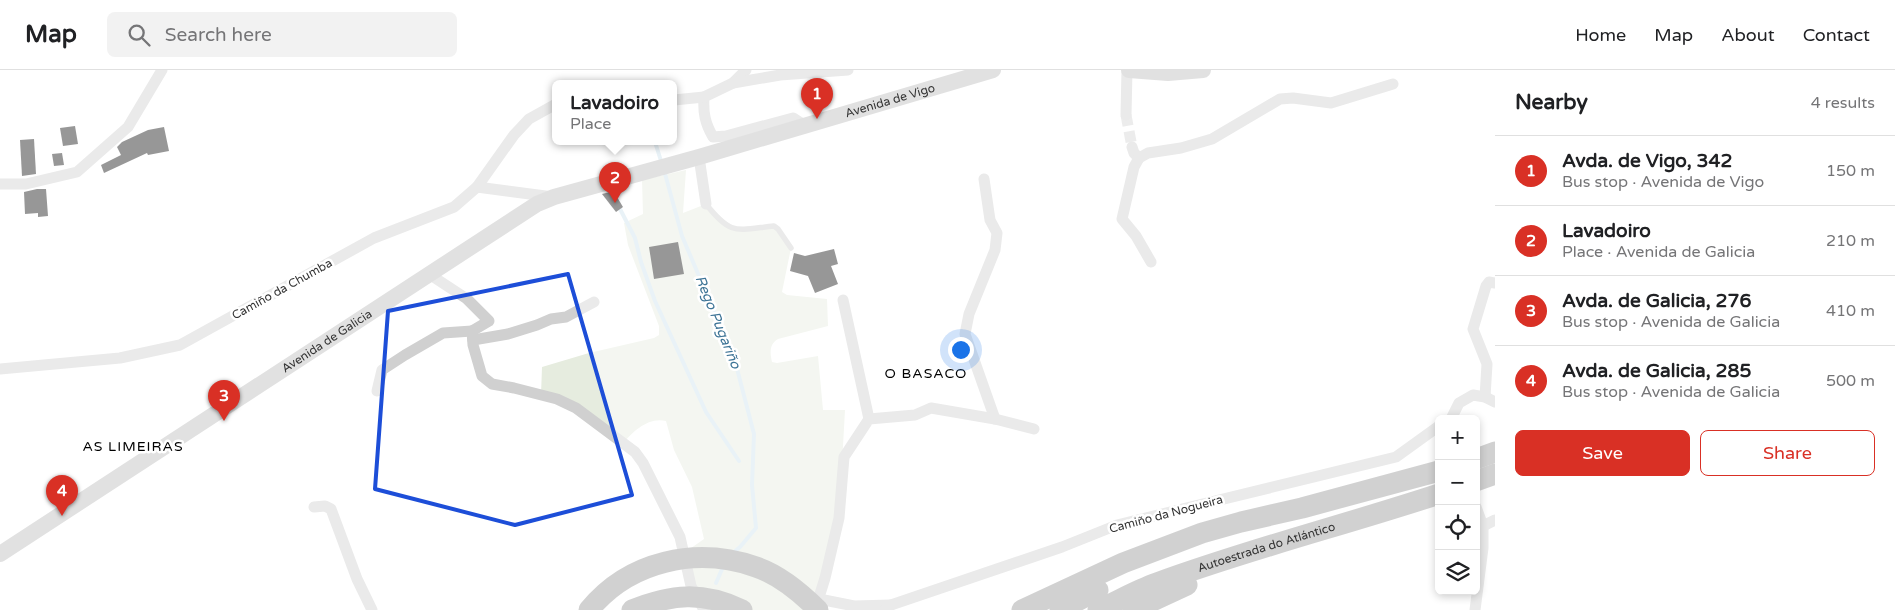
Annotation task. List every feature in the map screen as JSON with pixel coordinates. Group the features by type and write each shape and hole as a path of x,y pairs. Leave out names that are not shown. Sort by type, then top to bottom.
{"highway":[{"path":"1480,458 1495,452"},
{"name":"Autoestrada do Atlántico","path":"1022,610 1123,563 1202,533 1435,472"},
{"path":"1480,480 1495,474"},
{"name":"Autoestrada do Atlántico","path":"1098,610 1174,577 1266,546 1435,495"},
{"name":"Autoestrada do Atlántico","path":"1060,610 1155,564 1302,508"},
{"path":"1133,610 1192,583 1303,545 1396,508"},
{"path":"589,610 609,590 641,570 679,558 730,560 756,567 799,591 817,606"},
{"path":"632,610 664,599 690,596 710,598 742,610"}],"main road":[{"name":"Avenida de Vigo","path":"671,164 993,70"},
{"path":"1128,70 1168,73 1203,70"},
{"name":"Avenida de Galicia","path":"0,554 537,204 554,197 671,164"}],"street":[{"path":"0,184 26,184 77,172 128,127 162,70"},
{"path":"733,83 746,70"},
{"path":"677,100 704,97 733,83 780,75 848,70"},
{"path":"1126,114 1128,70"},
{"path":"1151,262 1136,236 1122,219 1134,167 1139,158 1148,153 1181,148 1212,139 1280,99 1293,98 1330,103 1393,84"},
{"path":"704,97 703,111 706,124 713,137 726,136 793,118 804,125"},
{"name":"Camiño da Chumba","path":"0,368 120,358 180,345 374,238 454,207 477,188 514,135 524,124 529,119 552,106"},
{"path":"1132,147 1139,158"},
{"path":"695,158 706,204"},
{"path":"984,179 990,220 997,233 996,250 969,314 966,334 995,420"},
{"path":"477,188 554,197"},
{"path":"429,274 466,300 489,321 473,336"},
{"path":"1452,415 1459,403 1473,395 1490,399 1487,364 1473,329 1486,286 1489,282 1495,283"},
{"path":"817,606 839,518 844,457 869,419 843,300"},
{"path":"377,392 382,370 443,334 473,336 508,334 537,326 551,319 566,317 594,302"},
{"path":"473,336 482,376 492,384 557,399 576,408 635,452 644,464 680,537 691,586 704,610"},
{"path":"869,419 915,415 930,408 1034,429"},
{"name":"Camiño da Nogueira","path":"817,606 887,608 1062,547 1117,525 1396,457 1435,429"},
{"path":"314,507 325,506 331,509 357,579 372,610"},
{"path":"1475,610 1483,548 1483,526 1480,518"},
{"path":"1483,526 1495,520"}],"lane":[{"path":"706,204 717,218 731,228 774,226 791,248"}],"highlighted area":[{"path":"568,274 632,495 515,525 375,489 388,311"}],"shaded area":[{"path":"686,170 683,213 706,204 731,228 774,226 791,248 782,292 787,295 827,299 828,326 778,339 773,343 771,352 772,362 777,363 818,356 823,410 845,410 839,518 815,610 704,610 684,553 704,539 692,487 674,450 666,421 659,420 647,423 623,443 576,408 541,395 542,367 589,353 654,338 659,335 659,326 628,245 624,223 643,214 642,180"}],"building":[{"path":"75,126 78,144 63,146 60,128"},
{"path":"164,127 169,151 148,155 147,153 104,173 101,165 121,155 117,147 122,142 148,130"},
{"path":"34,139 36,174 22,176 20,140"},
{"path":"62,153 64,165 54,166 52,154"},
{"path":"46,189 48,216 38,217 38,213 25,214 24,192"},
{"path":"610,192 617,197 623,207 616,212 602,194"},
{"path":"678,242 684,274 654,279 649,247"},
{"path":"834,249 838,264 831,266 838,284 815,293 808,276 790,271 794,253 805,256"}],"waterway":[{"name":"Rego Pugariño","path":"656,145 662,164"},
{"name":"Rego Pugariño","path":"664,170 682,236 735,361 754,434 752,485 756,528 733,553"},
{"path":"620,209 635,238 641,262 655,301 706,412 739,461"},
{"name":"Rego Pugariño","path":"716,583 723,567"}],"tunnel":[{"path":"1126,115 1132,147"}],"place":[{"name":"Avda. de Vigo, 342","path":"817,119"},
{"name":"Lavadoiro","path":"615,203"},
{"name":"Avda. de Galicia, 276","path":"224,421"},
{"name":"Avda. de Galicia, 285","path":"62,516"}],"district":[{"name":"O BASACO","path":"926,373"},
{"name":"AS LIMEIRAS","path":"133,446"}]}
